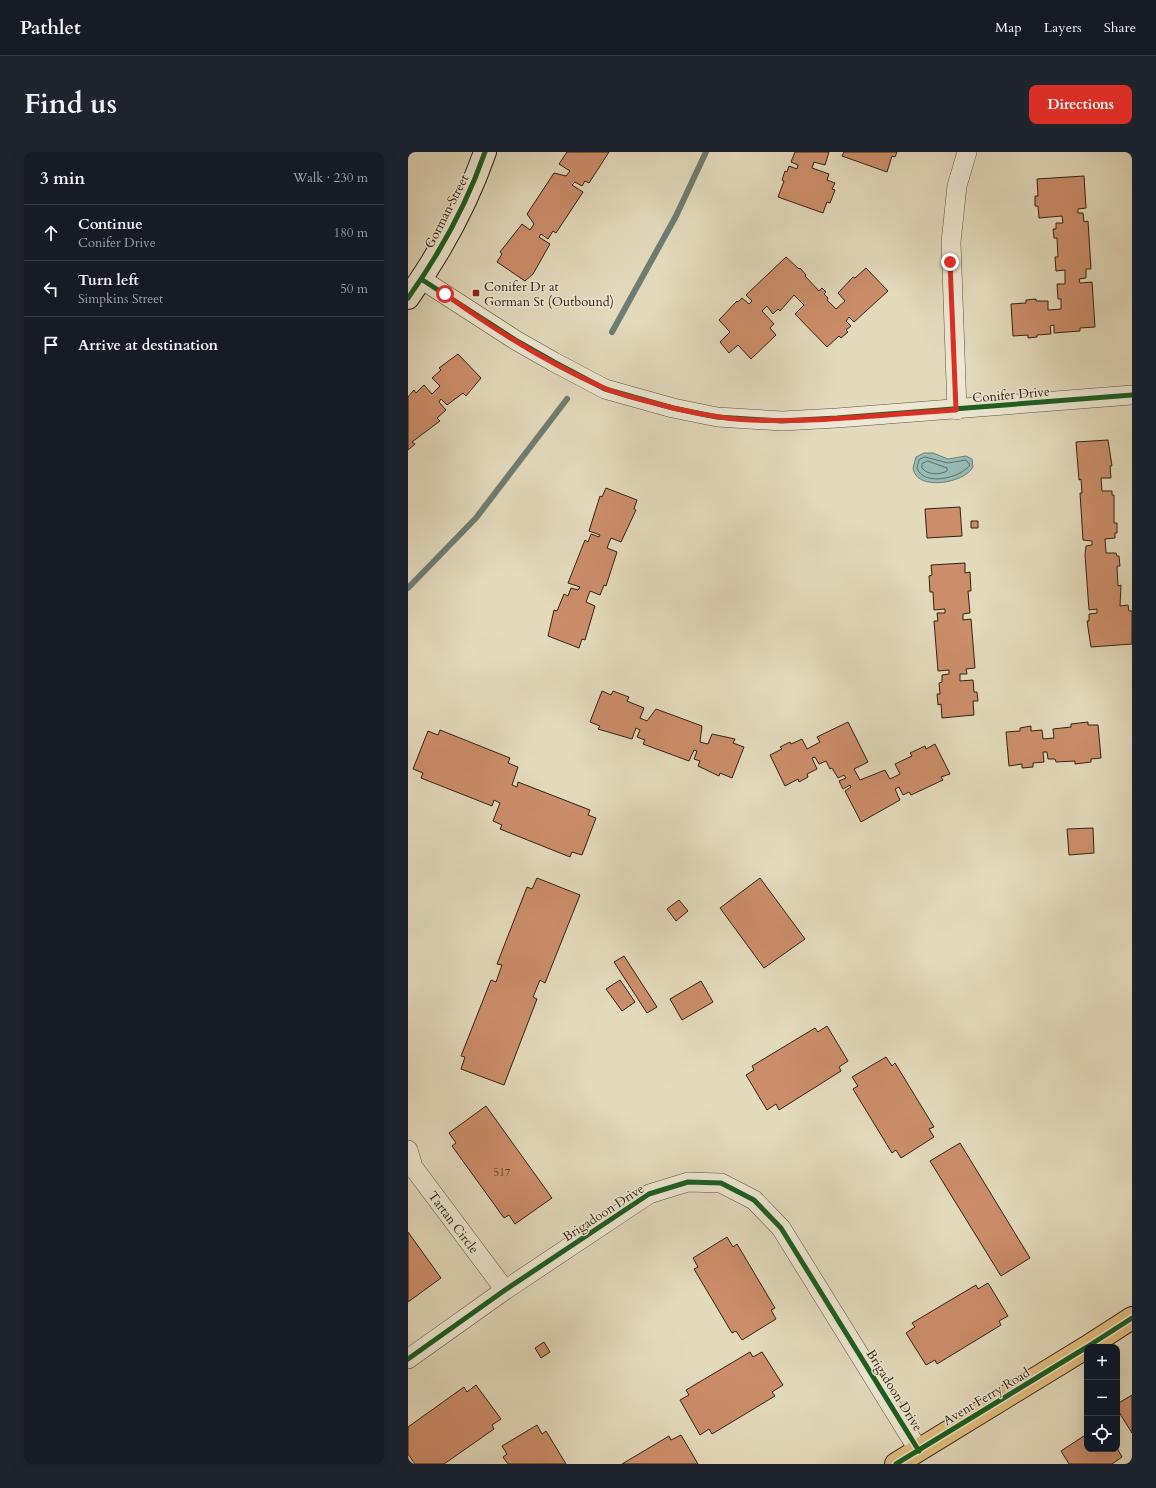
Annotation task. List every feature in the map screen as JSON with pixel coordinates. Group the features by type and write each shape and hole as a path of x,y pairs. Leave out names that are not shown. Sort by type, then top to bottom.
{"main road":[{"name":"Gorman Street","path":"408,298 421,279 466,200 485,152"},
{"name":"Avent Ferry Road","path":"1092,1344 1132,1318"},
{"name":"Avent Ferry Road","path":"896,1464 1084,1349"}],"street":[{"path":"956,410 951,242 957,186 967,152"},
{"name":"Conifer Drive","path":"421,279 517,341 582,378 622,394 672,408 717,417 782,421 956,410 1132,395"},
{"name":"Tartan Circle","path":"408,1150 413,1167 505,1290"},
{"name":"Brigadoon Drive","path":"408,1359 505,1290 649,1194 688,1182 722,1183 754,1200 782,1228 919,1451"}],"water":[{"path":"924,453 933,453 948,459 966,456 972,459 973,467 968,473 951,481 931,482 923,480 916,476 913,468 916,457"}],"building":[{"path":"567,152 609,152 589,183 585,181 582,186 575,182 572,185 583,192 556,233 553,231 548,239 541,234 539,237 550,244 533,274 525,281 497,262 502,254 500,252 522,224 530,230 534,224 527,214 554,173 566,176 570,171 559,164"},
{"path":"795,152 829,152 825,165 814,162 812,168 829,174 827,180 835,183 832,189 835,190 830,203 827,202 823,213 778,197 784,181 782,180 785,171 787,172 789,166 797,169 798,165 791,162"},
{"path":"844,152 897,152 895,157 892,156 887,172 842,156"},
{"path":"1084,176 1086,208 1078,209 1078,213 1083,213 1084,222 1088,221 1091,269 1086,269 1086,278 1079,279 1080,283 1092,282 1095,327 1080,328 1080,331 1054,333 1054,325 1050,326 1051,334 1037,335 1037,337 1028,338 1028,335 1013,336 1011,304 1026,303 1026,300 1036,299 1036,301 1048,301 1048,310 1061,309 1061,299 1058,299 1057,284 1065,284 1065,270 1056,271 1055,257 1058,257 1057,238 1054,238 1053,229 1056,229 1056,223 1063,223 1062,216 1039,218 1038,206 1035,206 1035,196 1038,196 1037,179"},
{"path":"786,257 799,269 800,268 806,275 805,276 819,291 822,288 826,292 824,294 828,298 827,300 836,309 845,301 838,293 853,277 855,278 866,268 888,291 854,322 849,317 846,321 851,326 846,330 848,332 841,338 839,336 827,347 795,314 804,305 794,295 780,311 778,309 773,314 767,306 762,311 774,324 770,328 776,335 751,359 738,345 729,353 720,342 730,332 719,320 737,301 738,302 742,298 749,304 752,301 746,295"},
{"path":"458,354 481,378 466,396 463,393 447,405 441,399 439,402 446,410 437,418 440,421 412,442 415,444 408,450 408,397 414,390 416,393 424,385 432,394 440,386 432,378 441,370 439,368"},
{"path":"1108,440 1112,466 1110,466 1111,478 1101,478 1102,491 1112,491 1112,495 1114,495 1114,523 1117,523 1117,533 1115,533 1115,538 1105,539 1106,553 1116,553 1117,556 1119,556 1120,566 1117,566 1118,586 1121,585 1120,606 1128,605 1129,611 1132,611 1132,644 1091,647 1087,621 1089,621 1089,614 1097,613 1097,609 1089,610 1085,555 1086,546 1092,545 1092,541 1083,540 1080,493 1082,493 1081,479 1079,480 1076,442"},
{"path":"606,488 637,500 634,509 636,510 621,542 611,538 607,548 617,552 606,586 604,585 600,595 590,591 586,602 595,606 585,640 582,639 579,648 548,636 554,610 557,611 564,594 568,596 571,588 578,590 580,587 568,583 585,540 588,542 591,534 599,537 600,535 589,531 600,496 602,497"},
{"path":"960,507 962,536 927,538 925,509"},
{"path":"971,521 978,521 978,528 971,528"},
{"path":"965,563 965,573 970,572 971,591 968,591 970,613 963,614 963,620 971,619 975,668 966,669 967,674 960,674 960,681 973,680 974,692 977,692 978,701 973,701 974,715 942,718 941,704 938,705 937,694 940,694 939,683 942,682 942,675 949,674 949,670 938,671 934,621 938,621 937,613 945,613 945,609 934,610 933,592 930,592 929,576 932,575 931,565"},
{"path":"602,691 611,695 613,691 629,697 627,701 644,708 640,718 647,721 656,709 702,726 700,742 708,744 712,734 735,739 733,743 744,747 732,778 720,773 719,776 698,766 700,761 694,759 697,751 694,750 689,761 643,744 645,740 637,737 640,730 636,728 632,739 598,729 600,726 590,722"},
{"path":"848,722 868,762 854,769 860,780 885,770 890,779 900,774 895,764 912,756 910,753 925,746 926,749 935,744 950,774 941,777 943,780 911,795 909,792 903,795 899,787 895,789 900,800 861,822 845,791 851,787 850,785 843,789 839,781 846,778 844,775 838,778 832,768 830,769 826,761 819,764 815,757 812,758 817,769 807,774 808,777 799,782 798,779 785,786 770,755 782,749 780,747 790,742 791,744 802,739 807,749 820,742 817,737"},
{"path":"1088,722 1088,725 1098,725 1101,758 1091,759 1091,762 1075,764 1075,761 1056,762 1055,759 1048,759 1047,752 1043,752 1044,762 1033,763 1033,767 1022,768 1022,764 1009,766 1006,732 1020,731 1020,728 1031,726 1031,731 1042,730 1043,739 1054,738 1053,729 1071,727 1071,724"},
{"path":"440,730 510,758 508,763 518,767 512,785 517,787 518,782 590,810 588,815 596,818 582,855 572,852 570,857 500,829 502,825 493,821 500,803 494,800 492,806 421,778 423,773 413,769 428,731 438,735"},
{"path":"1093,828 1094,853 1069,855 1067,829"},
{"path":"537,878 580,895 545,983 540,980 533,997 537,999 504,1085 461,1069 465,1057 461,1056 491,980 496,982 502,965 497,964 527,887 532,889"},
{"path":"760,878 805,939 764,968 720,908"},
{"path":"679,900 688,911 676,921 667,909"},
{"path":"624,956 657,1007 647,1013 614,962"},
{"path":"620,980 635,1002 622,1011 606,989"},
{"path":"701,981 713,1002 682,1020 670,999"},
{"path":"827,1026 848,1061 839,1067 841,1071 779,1110 776,1104 767,1110 746,1075 754,1070 752,1066 815,1028 818,1032"},
{"path":"886,1057 892,1066 895,1063 934,1127 929,1129 934,1137 901,1158 896,1150 892,1153 853,1089 858,1086 852,1077"},
{"path":"486,1106 552,1198 515,1224 509,1215 504,1218 452,1146 456,1143 449,1133"},
{"path":"960,1143 1030,1258 1001,1276 930,1161"},
{"path":"408,1232 441,1278 408,1302"},
{"path":"727,1237 733,1247 737,1244 775,1308 771,1310 776,1319 742,1340 736,1331 732,1333 694,1269 698,1267 693,1258"},
{"path":"988,1283 1008,1316 999,1321 1001,1325 937,1364 935,1360 926,1365 906,1333 915,1327 912,1323 976,1285 978,1289"},
{"path":"544,1342 550,1352 541,1358 535,1348"},
{"path":"750,1352 753,1357 762,1352 783,1385 772,1392 775,1396 712,1434 709,1429 700,1435 680,1400 689,1395 686,1390"},
{"path":"476,1385 501,1419 492,1425 494,1429 444,1464 415,1464 408,1454 408,1427 464,1387 467,1392"},
{"path":"1132,1395 1132,1433 1120,1414 1120,1402"},
{"path":"537,1425 542,1434 546,1431 566,1464 508,1464 503,1457 507,1454 502,1446"},
{"path":"681,1435 698,1464 622,1464 669,1436 671,1440"},
{"path":"1084,1436 1084,1452 1119,1452 1122,1457 1112,1464 1069,1464 1061,1451"}],"waterway":[{"path":"612,332 676,216 706,152"},
{"path":"408,588 476,518 567,399"}],"cycle path":[{"path":"408,298 431,264 452,228 470,190 485,152"},
{"path":"421,279 517,341 605,389 673,408 717,417 782,421 1132,395"},
{"path":"408,1359 505,1290 649,1194 688,1182 721,1183 754,1200 781,1228 919,1451"},
{"path":"1092,1344 1132,1318"},
{"path":"896,1464 1084,1349"}],"place":[{"name":"Conifer Dr at Gorman St (Outbound)","path":"476,293"}],"route":[{"path":"445,294 517,341 582,378 628,396 672,408 717,417 782,421 837,418 956,410 950,262"}]}
